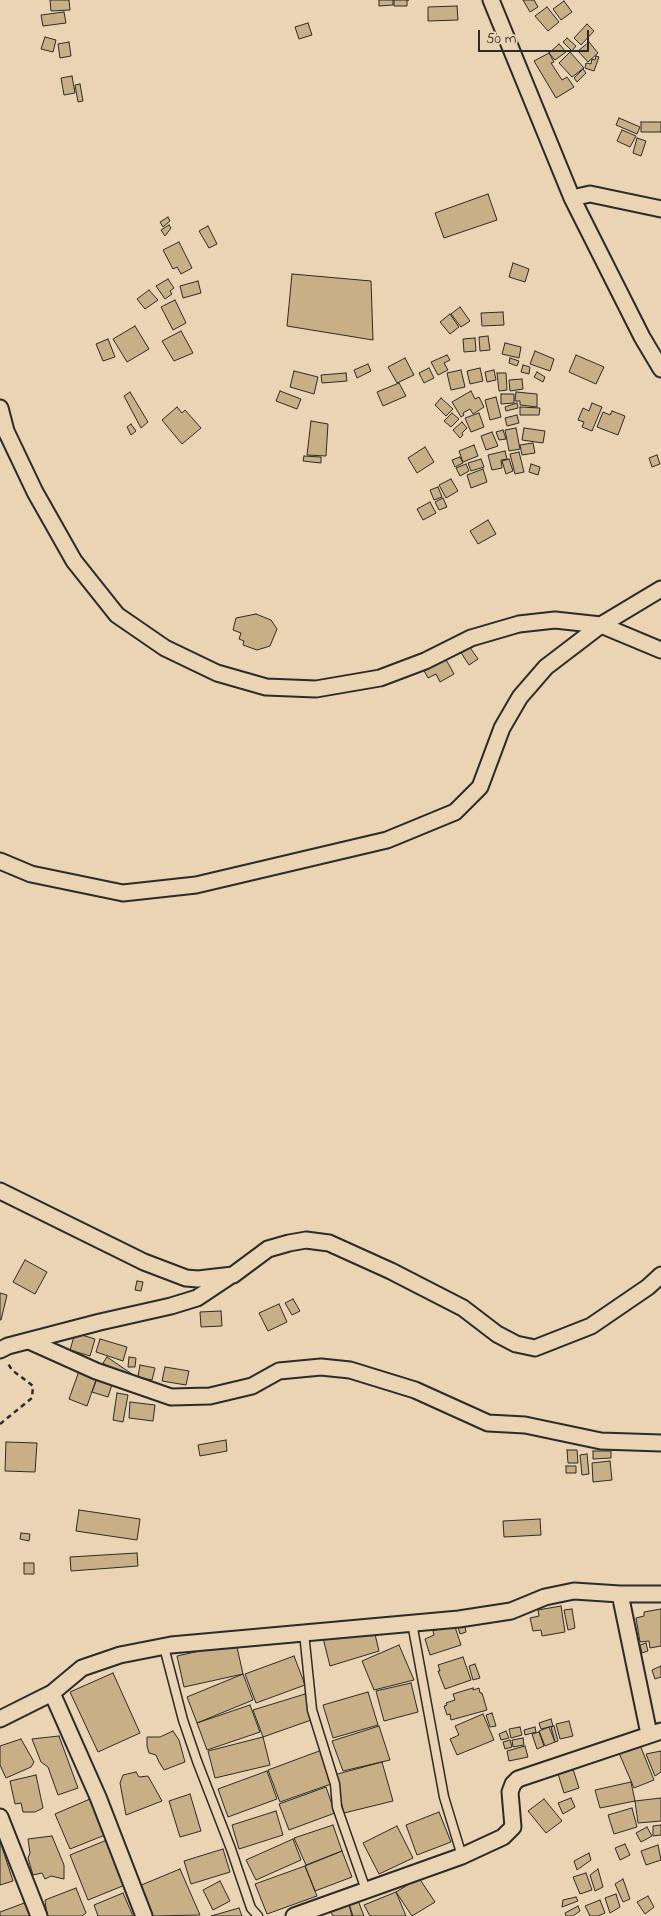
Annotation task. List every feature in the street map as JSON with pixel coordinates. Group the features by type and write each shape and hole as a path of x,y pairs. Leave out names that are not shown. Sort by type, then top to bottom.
{"street":[{"path":"491,0 572,198 661,369"},
{"path":"572,198 590,194 661,209"},
{"path":"0,408 6,431 35,492 74,560 117,614 165,648 217,674 266,688 316,689 380,678 425,661 471,638 519,624 555,620 601,625 661,650"},
{"path":"0,861 30,874 123,893 196,885 387,840 455,812 480,787 502,728 520,697 546,667 601,625 661,589"},
{"path":"0,1190 144,1262 186,1278 198,1279 233,1275"},
{"path":"4,1348 180,1304 197,1298 233,1275 268,1249 306,1240 329,1243 392,1271 463,1308 497,1334 516,1344 535,1348 591,1326 648,1287 661,1275"},
{"path":"29,1341 96,1371 171,1397 210,1396 252,1386 279,1372 321,1367 350,1370 415,1390 488,1423 525,1425 601,1441 661,1443"},
{"path":"0,1719 52,1693 82,1668 120,1655 164,1647 459,1619 511,1611 545,1597 574,1591 661,1594"},
{"path":"294,1916 462,1856 503,1836 513,1827 510,1792 513,1784 518,1779 655,1732 620,1594"},
{"path":"52,1693 98,1797 144,1916"},
{"path":"0,1817 39,1916"}],"lane":[{"path":"412,1624 444,1797 462,1856"},
{"path":"304,1633 312,1710 335,1784 337,1808 366,1890"},
{"path":"164,1647 183,1720 197,1761 231,1849 250,1908 258,1916"}],"path":[{"path":"0,1424 32,1398 33,1386 12,1370 5,1358 4,1348"}],"building":[{"path":"50,0 69,0 70,10 51,11"},
{"path":"379,0 393,0 393,5 379,6"},
{"path":"394,0 407,0 407,6 394,6"},
{"path":"523,0 534,0 538,7 530,12"},
{"path":"564,1 572,12 561,20 553,9"},
{"path":"457,6 458,20 428,21 428,7"},
{"path":"547,7 559,22 548,31 535,16"},
{"path":"64,12 66,23 43,26 41,15"},
{"path":"308,23 312,35 299,39 295,27"},
{"path":"587,24 594,31 581,45 574,38"},
{"path":"45,37 56,40 53,52 41,49"},
{"path":"567,38 576,46 572,51 563,42"},
{"path":"69,42 71,56 60,58 58,44"},
{"path":"589,42 598,53 588,62 578,51"},
{"path":"559,44 566,52 555,60 549,53"},
{"path":"570,52 584,68 572,77 559,63"},
{"path":"549,53 554,62 551,63 562,80 567,77 574,87 556,98 534,61"},
{"path":"596,56 599,57 594,71 585,68 586,63 591,64 592,59 595,60"},
{"path":"583,69 586,73 577,82 574,78"},
{"path":"72,76 75,93 64,95 61,78"},
{"path":"80,84 83,101 78,102 75,85"},
{"path":"619,118 640,127 637,134 616,125"},
{"path":"641,122 661,122 661,132 641,132"},
{"path":"622,130 636,136 630,147 617,141"},
{"path":"637,138 646,141 641,156 633,153"},
{"path":"488,194 497,220 444,238 435,213"},
{"path":"168,217 170,221 163,227 160,222"},
{"path":"169,225 171,228 165,236 161,230"},
{"path":"208,226 217,244 209,248 199,231"},
{"path":"179,242 192,268 181,274 177,267 173,269 163,250"},
{"path":"513,263 529,269 525,282 509,277"},
{"path":"292,274 371,281 373,340 287,326"},
{"path":"168,279 174,288 170,291 172,294 165,299 156,286"},
{"path":"198,281 201,293 183,298 180,286"},
{"path":"149,290 158,300 145,309 137,299"},
{"path":"175,300 186,323 173,330 161,307"},
{"path":"460,307 470,321 461,327 451,314"},
{"path":"503,312 504,325 482,326 481,313"},
{"path":"450,314 459,327 450,334 440,322"},
{"path":"135,326 149,349 127,362 113,339"},
{"path":"181,331 193,353 174,361 162,341"},
{"path":"488,336 490,350 480,351 479,337"},
{"path":"475,338 476,351 464,352 463,339"},
{"path":"108,339 115,357 103,361 96,344"},
{"path":"505,343 521,347 519,358 502,354"},
{"path":"535,351 554,359 550,371 530,364"},
{"path":"447,355 450,360 444,363 448,370 438,375 431,362"},
{"path":"576,355 604,367 596,384 569,372"},
{"path":"405,358 414,375 397,383 388,367"},
{"path":"510,358 519,361 517,366 509,363"},
{"path":"368,364 371,371 357,378 354,370"},
{"path":"523,365 530,367 529,374 521,372"},
{"path":"429,368 434,378 424,383 419,373"},
{"path":"480,368 483,381 470,384 467,371"},
{"path":"461,370 465,387 451,390 447,373"},
{"path":"494,370 496,380 487,382 485,372"},
{"path":"294,371 318,377 314,394 290,387"},
{"path":"537,372 545,377 543,382 534,377"},
{"path":"346,373 347,381 322,383 321,375"},
{"path":"497,373 506,373 507,390 499,391"},
{"path":"522,379 523,389 510,391 509,380"},
{"path":"399,383 406,396 383,406 377,392"},
{"path":"280,391 301,399 297,409 276,401"},
{"path":"471,391 475,399 479,397 484,407 473,414 470,409 463,413 464,415 461,417 452,402"},
{"path":"130,392 148,422 141,428 124,396"},
{"path":"516,392 537,394 537,407 520,405 520,401 515,401"},
{"path":"501,394 514,394 514,403 501,404"},
{"path":"496,397 501,417 490,420 485,400"},
{"path":"441,398 453,409 446,416 435,405"},
{"path":"517,403 518,408 506,411 505,407"},
{"path":"592,403 602,407 592,431 582,427 584,422 578,420 583,408 589,411"},
{"path":"177,407 182,413 185,410 201,428 182,444 162,420"},
{"path":"520,407 540,408 539,415 520,415"},
{"path":"612,411 625,416 618,435 597,427 603,412 610,415"},
{"path":"452,413 459,419 451,427 444,421"},
{"path":"479,413 484,427 471,432 465,418"},
{"path":"517,415 519,423 507,426 505,418"},
{"path":"311,421 328,424 326,456 307,455"},
{"path":"462,422 467,428 460,438 453,430"},
{"path":"131,424 136,431 131,435 127,427"},
{"path":"516,428 520,449 509,451 505,430"},
{"path":"524,428 545,431 543,443 522,440"},
{"path":"503,430 506,439 499,440 496,432"},
{"path":"492,432 498,446 486,450 481,436"},
{"path":"533,443 535,453 522,455 520,445"},
{"path":"474,445 478,456 463,462 459,451"},
{"path":"425,447 434,462 417,473 408,458"},
{"path":"505,451 507,459 501,460 502,468 492,470 488,455"},
{"path":"519,452 524,472 515,474 510,454"},
{"path":"657,455 660,464 652,467 649,458"},
{"path":"304,456 321,457 321,463 303,461"},
{"path":"460,457 463,463 455,467 452,460"},
{"path":"481,459 484,467 471,471 468,463"},
{"path":"509,459 513,471 506,474 502,461"},
{"path":"466,464 469,471 460,476 456,468"},
{"path":"531,464 540,467 538,475 529,472"},
{"path":"483,469 487,482 471,488 467,475"},
{"path":"451,479 458,491 446,498 439,485"},
{"path":"438,487 442,497 434,500 430,490"},
{"path":"443,498 447,507 439,510 435,502"},
{"path":"430,502 436,513 423,520 417,509"},
{"path":"488,520 496,534 478,544 470,531"},
{"path":"256,614 271,620 277,629 270,646 257,650 243,645 244,641 239,639 241,633 233,630 236,618"},
{"path":"469,646 478,659 469,665 460,651"},
{"path":"444,656 454,674 440,682 436,674 428,678 422,667"},
{"path":"25,1260 47,1272 35,1294 13,1282"},
{"path":"137,1281 143,1282 141,1291 135,1290"},
{"path":"0,1293 7,1295 1,1320 0,1320"},
{"path":"293,1299 300,1311 292,1315 285,1303"},
{"path":"279,1304 287,1322 268,1331 259,1313"},
{"path":"221,1311 222,1326 201,1327 200,1312"},
{"path":"75,1333 95,1339 90,1356 70,1350"},
{"path":"100,1339 127,1347 123,1361 96,1352"},
{"path":"107,1357 132,1374 128,1380 103,1363"},
{"path":"129,1357 136,1358 135,1367 128,1367"},
{"path":"140,1365 155,1368 152,1380 138,1377"},
{"path":"165,1367 189,1371 186,1385 162,1381"},
{"path":"79,1371 97,1377 87,1406 69,1399"},
{"path":"98,1376 113,1381 108,1397 92,1392"},
{"path":"117,1393 128,1395 123,1422 113,1420"},
{"path":"130,1402 155,1405 153,1421 129,1418"},
{"path":"226,1440 227,1451 200,1456 198,1445"},
{"path":"6,1442 37,1443 35,1472 5,1471"},
{"path":"567,1450 577,1450 578,1463 568,1463"},
{"path":"593,1451 611,1451 611,1458 593,1459"},
{"path":"587,1454 589,1474 582,1475 580,1455"},
{"path":"610,1461 612,1480 593,1482 592,1463"},
{"path":"566,1466 576,1466 576,1473 566,1473"},
{"path":"79,1510 140,1519 137,1540 76,1531"},
{"path":"540,1519 541,1535 504,1537 503,1521"},
{"path":"21,1533 30,1534 29,1541 20,1539"},
{"path":"137,1553 138,1566 71,1571 70,1557"},
{"path":"24,1563 34,1563 34,1574 24,1574"},
{"path":"561,1606 565,1632 542,1636 541,1630 533,1631 530,1618 539,1616 538,1610"},
{"path":"572,1609 575,1628 568,1630 564,1610"},
{"path":"661,1609 661,1646 650,1648 649,1641 640,1642 636,1618 644,1616 644,1612"},
{"path":"464,1622 466,1632 460,1634 457,1624"},
{"path":"454,1624 461,1645 430,1655 425,1639 434,1635 433,1631"},
{"path":"374,1630 379,1651 330,1666 323,1638"},
{"path":"236,1643 243,1674 184,1687 177,1656"},
{"path":"646,1643 648,1651 642,1653 640,1645"},
{"path":"399,1645 414,1680 374,1690 362,1661"},
{"path":"294,1656 305,1685 256,1703 245,1674"},
{"path":"463,1657 471,1680 445,1689 438,1671 440,1671 438,1665"},
{"path":"475,1664 480,1678 473,1680 469,1666"},
{"path":"661,1666 661,1677 655,1679 652,1670"},
{"path":"113,1673 140,1733 98,1752 70,1692"},
{"path":"243,1674 253,1700 197,1723 187,1697"},
{"path":"411,1683 418,1712 384,1721 376,1691"},
{"path":"473,1688 473,1690 479,1688 487,1710 451,1720 450,1714 447,1715 444,1706 447,1705 446,1703 455,1700 453,1694"},
{"path":"368,1692 378,1725 333,1738 323,1705"},
{"path":"305,1694 314,1719 263,1737 253,1710"},
{"path":"250,1705 260,1732 207,1750 197,1723"},
{"path":"492,1713 496,1726 490,1727 486,1715"},
{"path":"483,1714 494,1740 457,1755 450,1739 459,1735 455,1726"},
{"path":"551,1719 553,1726 541,1729 539,1723"},
{"path":"569,1721 573,1736 560,1739 556,1724"},
{"path":"379,1726 390,1760 343,1771 332,1741"},
{"path":"554,1726 558,1741 555,1742 551,1727"},
{"path":"520,1727 522,1735 511,1738 509,1729"},
{"path":"535,1727 536,1732 525,1735 524,1730"},
{"path":"549,1727 555,1742 545,1746 539,1731"},
{"path":"173,1731 179,1740 185,1762 164,1770 156,1755 149,1753 147,1737 160,1737"},
{"path":"506,1731 509,1738 501,1740 499,1734"},
{"path":"539,1732 544,1746 537,1749 532,1734"},
{"path":"59,1736 78,1788 58,1795 48,1767 41,1762 32,1739"},
{"path":"263,1737 270,1765 215,1778 208,1751"},
{"path":"523,1738 524,1745 513,1747 512,1740"},
{"path":"21,1739 34,1762 31,1767 6,1778 0,1765 0,1746"},
{"path":"510,1740 512,1747 505,1749 503,1742"},
{"path":"640,1745 654,1780 634,1788 619,1753"},
{"path":"525,1746 528,1757 509,1761 507,1751"},
{"path":"322,1750 334,1783 280,1802 268,1770"},
{"path":"661,1751 661,1772 655,1776 646,1754"},
{"path":"382,1762 393,1801 344,1813 334,1775"},
{"path":"573,1769 579,1788 564,1793 558,1774"},
{"path":"267,1771 277,1799 228,1817 218,1789"},
{"path":"136,1772 139,1777 148,1776 162,1801 126,1815 120,1783 123,1775"},
{"path":"36,1775 43,1808 35,1812 23,1812 21,1803 15,1804 10,1781"},
{"path":"631,1782 635,1801 600,1808 595,1790"},
{"path":"326,1787 335,1813 289,1830 279,1804"},
{"path":"190,1794 201,1831 180,1837 169,1801"},
{"path":"571,1798 575,1807 563,1814 558,1803"},
{"path":"661,1798 661,1821 638,1823 635,1801"},
{"path":"90,1799 105,1835 70,1849 55,1814"},
{"path":"544,1799 562,1821 546,1833 528,1811"},
{"path":"632,1808 637,1827 614,1834 608,1815"},
{"path":"276,1811 283,1835 239,1849 232,1825"},
{"path":"439,1812 451,1842 417,1855 406,1825"},
{"path":"333,1825 342,1851 306,1865 294,1838"},
{"path":"661,1825 661,1835 653,1836 653,1826"},
{"path":"397,1826 413,1858 379,1874 363,1843"},
{"path":"647,1827 652,1836 641,1842 636,1833"},
{"path":"52,1836 64,1865 64,1879 51,1876 45,1879 42,1873 33,1875 28,1858 30,1853 28,1839"},
{"path":"293,1839 301,1860 256,1880 246,1860"},
{"path":"107,1840 125,1885 88,1900 70,1855"},
{"path":"0,1841 13,1881 0,1885"},
{"path":"625,1844 630,1855 620,1860 615,1848"},
{"path":"658,1845 661,1860 646,1865 641,1851"},
{"path":"223,1849 230,1872 191,1884 184,1861"},
{"path":"342,1851 352,1877 315,1891 305,1866"},
{"path":"589,1853 591,1860 577,1870 574,1861"},
{"path":"305,1866 317,1896 267,1914 255,1884"},
{"path":"180,1869 200,1915 153,1916 139,1886"},
{"path":"598,1869 603,1887 595,1891 590,1875"},
{"path":"586,1873 592,1890 580,1894 573,1877"},
{"path":"419,1878 435,1902 412,1916 396,1892"},
{"path":"623,1879 630,1899 623,1902 615,1884"},
{"path":"220,1881 230,1901 213,1910 203,1890"},
{"path":"76,1888 86,1913 82,1916 47,1916 45,1900"},
{"path":"396,1892 406,1916 370,1916 364,1905"},
{"path":"123,1893 133,1916 98,1916 94,1905"},
{"path":"616,1894 620,1907 610,1913 605,1898"},
{"path":"356,1895 364,1916 353,1916 347,1898"},
{"path":"648,1896 654,1907 645,1914 637,1902"},
{"path":"576,1897 578,1901 562,1907 563,1900"},
{"path":"600,1900 605,1913 598,1916 590,1916 585,1906"},
{"path":"27,1902 33,1916 0,1916 0,1912"},
{"path":"349,1905 352,1916 333,1916 331,1912"},
{"path":"578,1906 580,1911 573,1916 566,1916 565,1913"},
{"path":"239,1908 242,1916 211,1916"}]}
